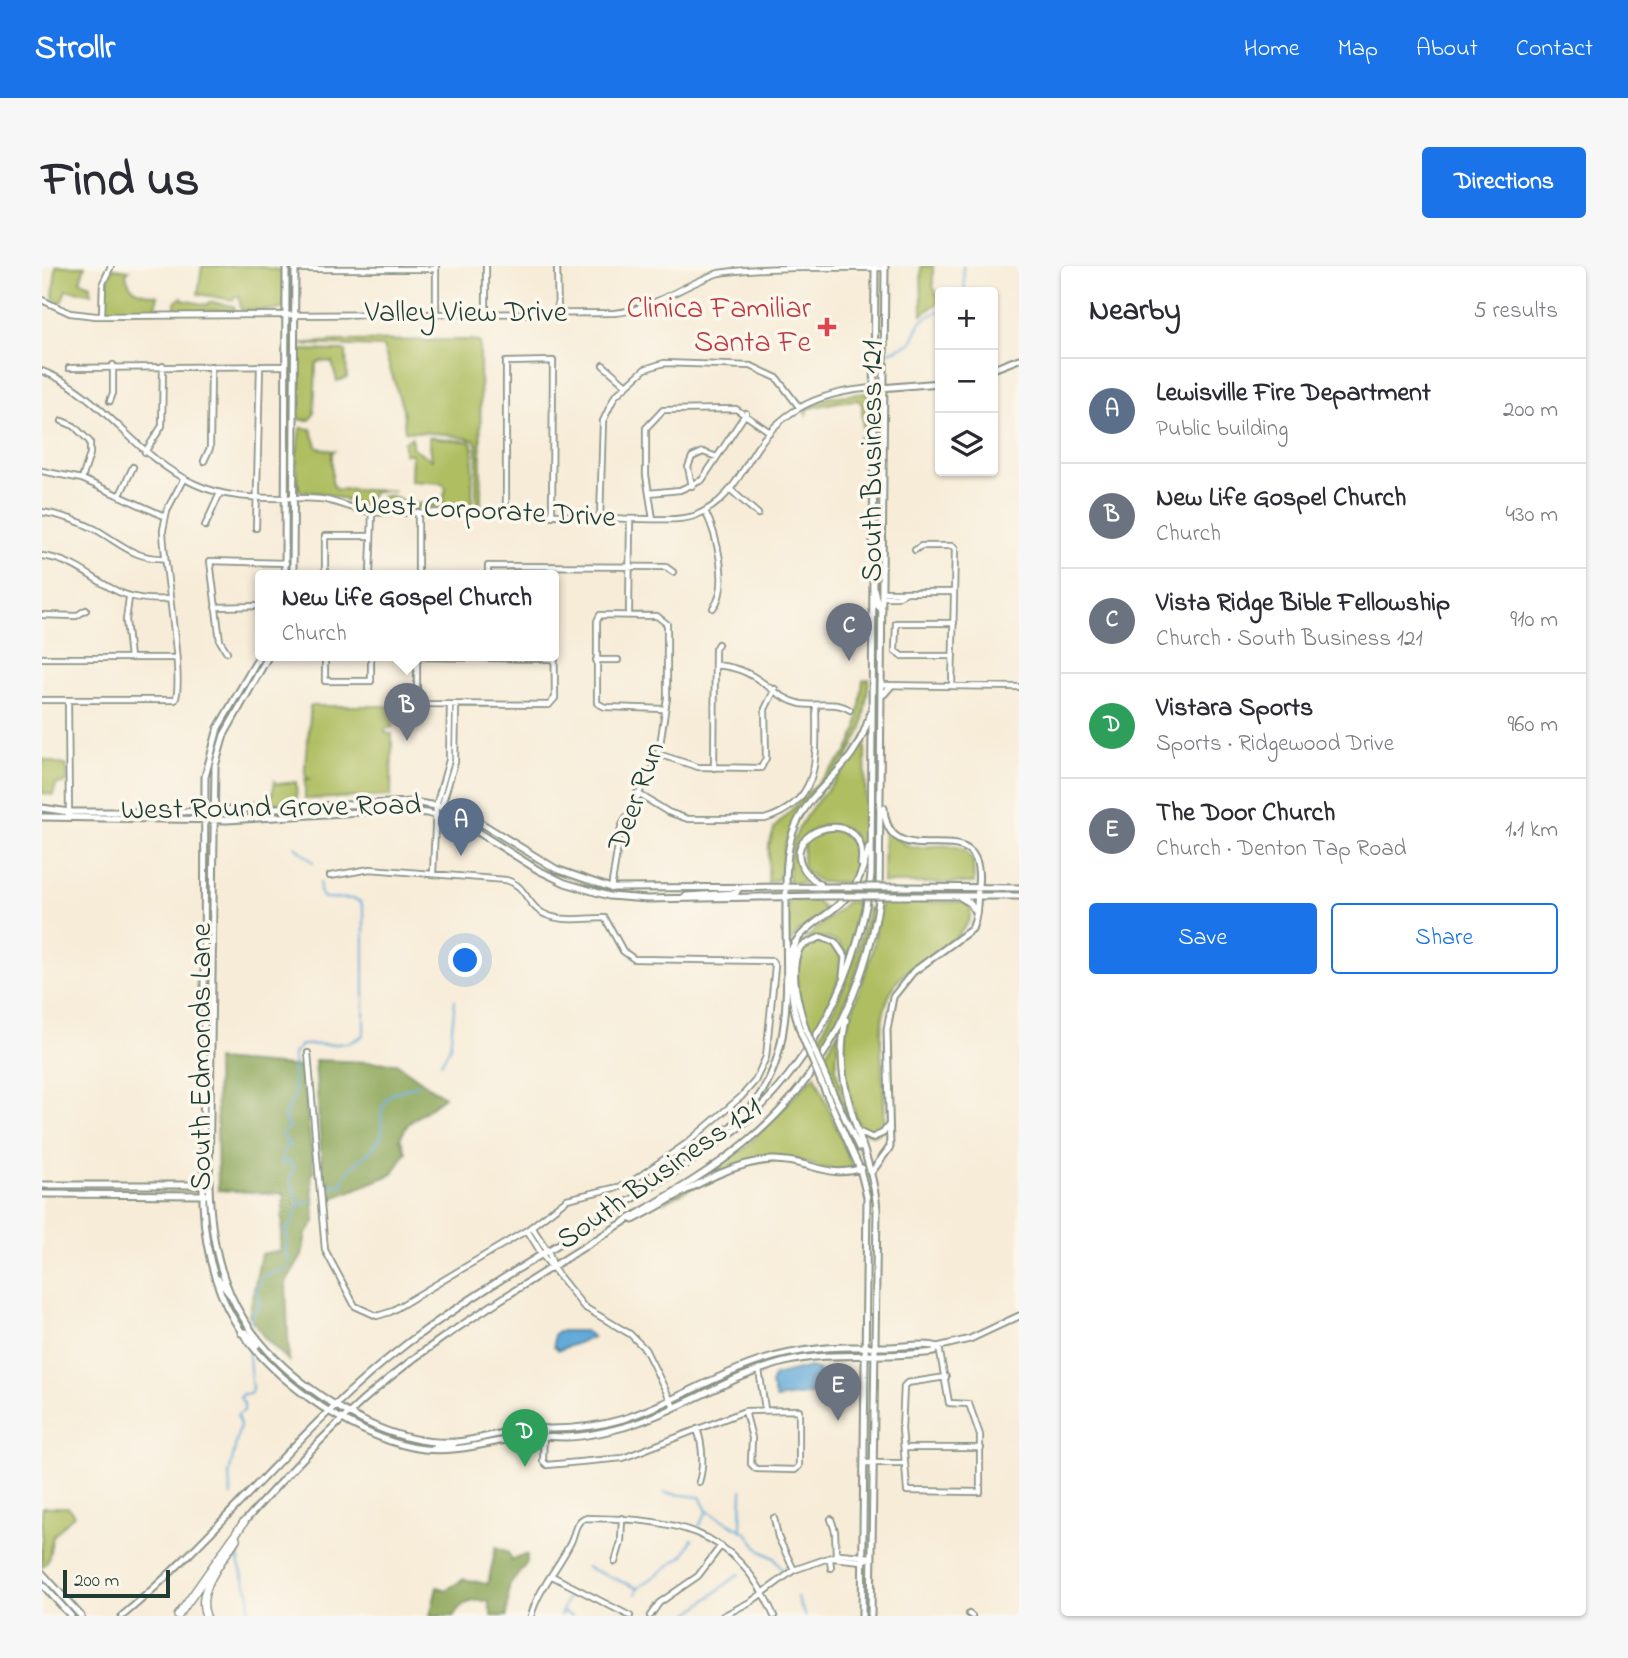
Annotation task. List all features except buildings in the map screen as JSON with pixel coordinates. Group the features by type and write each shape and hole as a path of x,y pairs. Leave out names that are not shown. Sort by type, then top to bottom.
{"highway":[{"path":"178,1616 244,1522"},
{"path":"206,1616 202,1605 204,1592 244,1522"}],"main road":[{"path":"285,570 286,266"},
{"path":"293,570 295,267"},
{"name":"South Business 121","path":"122,1616 184,1561 335,1403 417,1336 710,1148 741,1125 776,1093 813,1042 843,985 865,914 871,841 875,267"},
{"name":"South Business 121","path":"244,1522 340,1418 438,1341 725,1158 750,1139 811,1074 848,1013 872,943 879,901 885,267"},
{"path":"998,367 1019,359"},
{"path":"875,388 935,383"},
{"path":"286,424 295,425"},
{"path":"874,486 883,486"},
{"path":"873,589 877,591 878,607 882,610"},
{"name":"South Edmonds Lane","path":"256,661 214,738 205,776 205,1246 220,1295 241,1333 279,1376 340,1418 385,1438"},
{"name":"South Edmonds Lane","path":"206,1184 212,1051 212,811 215,766 221,741 266,661"},
{"path":"873,663 881,685"},
{"path":"246,679 253,684"},
{"path":"881,703 885,689 891,685"},
{"path":"785,997 786,866 792,836 808,805 848,763 863,737 872,696"},
{"path":"872,734 881,752 885,816 891,829 902,839 916,845 954,843 967,847 977,859 979,870 976,914"},
{"path":"214,738 221,741"},
{"name":"West Round Grove Road","path":"42,817 397,802 439,807 488,827 569,876 611,888 1019,888"},
{"name":"West Round Grove Road","path":"42,808 69,816 204,820 394,810 438,815 479,831 551,876 609,896 1019,896"},
{"path":"823,887 802,867 800,852 806,838 817,829 827,826 846,830 858,842 862,858 855,884"},
{"path":"710,1148 711,1142 744,1115 772,1075 782,1047 790,949 799,936 829,914 855,884 871,841"},
{"path":"760,888 778,883 786,866"},
{"path":"979,870 984,881 994,888"},
{"path":"680,898 693,894 736,893 739,888"},
{"path":"951,896 970,903 976,914"},
{"path":"598,1238 740,1166 786,1160 835,1174 848,1173 867,1166 889,1152 887,1030 893,998 913,972 968,934 981,902 993,896"},
{"path":"760,897 779,902 785,912"},
{"path":"799,936 792,957 794,1012 860,1168 868,1207 866,1356 872,1557 871,1616"},
{"path":"804,1031 796,979 796,958 801,946 821,937 835,942 845,957 843,985"},
{"path":"848,1013 840,1064 843,1088 870,1174 877,1209 876,1347 862,1616"},
{"path":"204,1049 212,1051"},
{"path":"825,1082 863,1153"},
{"path":"855,1130 872,1138 883,1133 890,1122"},
{"path":"870,1174 880,1159"},
{"path":"848,1173 864,1182"},
{"path":"42,1185 206,1184"},
{"path":"42,1194 206,1195"},
{"name":"South Edmonds Lane","path":"206,1195 213,1237 230,1295 260,1345 299,1380 349,1412 378,1428 425,1441"},
{"path":"866,1271 877,1272"},
{"path":"214,1275 230,1295"},
{"path":"385,1438 428,1449 599,1433 674,1407 759,1370 801,1359 934,1352 938,1347 970,1339 1019,1316"},
{"path":"241,1333 246,1332 256,1345 260,1345"},
{"path":"385,1438 417,1444 425,1441 456,1442 524,1428 544,1429 606,1423 760,1361 806,1349 932,1344 938,1347"},
{"path":"759,1370 760,1361"},
{"path":"480,1445 500,1434"},
{"path":"428,1449 434,1446 451,1446 456,1442"},
{"path":"42,1573 81,1616"},
{"path":"42,1584 71,1616"}],"street":[{"path":"102,316 103,283 111,266"},
{"path":"486,266 486,314"},
{"path":"557,266 558,314"},
{"path":"295,267 436,267 436,314"},
{"name":"Valley View Drive","path":"42,300 70,313 102,316 626,312 644,308 706,278 739,269 885,267"},
{"path":"506,512 506,362 553,361 552,516"},
{"path":"600,519 603,421 608,405 625,384 645,369 664,363 751,366 780,381 799,407"},
{"path":"68,368 113,365 286,366"},
{"path":"110,401 113,393 113,365"},
{"path":"603,365 625,384"},
{"path":"145,452 162,426 163,366"},
{"path":"204,461 211,448 211,366"},
{"path":"257,528 260,366"},
{"name":"West Corporate Drive","path":"42,371 68,384 145,452 184,478 220,493 257,499 327,500 372,512 506,512 600,519 678,519 705,511 732,491 770,432 799,407 831,393 875,388"},
{"path":"653,519 646,475 646,428 657,415 669,409 736,409 770,432"},
{"path":"649,493 692,486 702,480 746,414"},
{"path":"62,421 74,426 90,442 90,454 82,479"},
{"path":"692,486 688,467 692,457 703,452 717,457"},
{"path":"120,495 133,467"},
{"path":"42,471 82,479 164,516"},
{"path":"42,700 175,700 178,694 176,658 165,558 164,516 184,478"},
{"path":"732,491 758,514"},
{"path":"205,526 220,493"},
{"path":"705,511 717,541 719,559 718,602 713,608"},
{"path":"42,512 95,529 140,557 165,558"},
{"path":"370,570 372,512"},
{"path":"418,512 418,570"},
{"path":"630,519 629,613 598,616 596,660 599,705 665,709"},
{"path":"325,570 325,536 370,536"},
{"path":"915,550 921,545 953,546 952,687"},
{"path":"42,556 71,564 130,598 169,599"},
{"path":"227,652 220,641 210,561 286,563"},
{"path":"488,570 488,566 629,566 666,567 673,572"},
{"path":"881,594 897,597 908,592 954,592"},
{"path":"130,598 126,620 130,658"},
{"path":"215,607 255,606"},
{"path":"42,615 76,616 86,610"},
{"name":"Deer Run","path":"609,896 621,827 658,754 665,709 666,621 657,616 629,613"},
{"path":"953,656 902,656 895,651 896,623 954,623"},
{"path":"714,768 715,665 718,644"},
{"path":"42,658 176,658"},
{"path":"596,660 618,660"},
{"path":"325,661 325,681 371,681 371,661"},
{"path":"417,661 417,699 420,704 453,705 553,703 555,661"},
{"path":"715,665 743,669 798,704 843,705 850,710"},
{"path":"881,685 1019,687"},
{"path":"658,754 698,766 761,768 765,764 765,709 775,689"},
{"path":"68,701 69,816"},
{"path":"433,873 439,807 456,755 453,705"},
{"path":"637,793 668,812 688,818 765,819 775,816 790,807 813,777 816,705"},
{"path":"308,1053 323,1244 333,1270 359,1310 377,1316 390,1312 530,1228 573,1197 614,1190 626,1185 688,1143 749,1089 766,1057 775,966 767,960 634,959 623,951 605,918 553,917 540,911 524,891 512,882 370,869 330,876"},
{"path":"530,1228 553,1266 584,1307 638,1341 651,1359 674,1407"},
{"path":"938,1347 946,1377 949,1403 969,1404 971,1408 981,1448 981,1479 977,1494 907,1492 906,1448 902,1429 904,1386 907,1382 946,1377"},
{"path":"759,1370 765,1409"},
{"path":"544,1429 544,1461 547,1465 578,1465 623,1458 745,1411 799,1409 799,1466 795,1470 756,1469 751,1464 752,1438 745,1411"},
{"path":"697,1429 701,1439 702,1472 699,1482"},
{"path":"906,1448 981,1448"},
{"path":"869,1463 905,1463"},
{"path":"615,1562 621,1542 622,1518"},
{"path":"531,1616 537,1599 552,1576 580,1519 622,1518 669,1523 698,1534 720,1547 747,1571 774,1616"},
{"path":"774,1518 778,1537 794,1570"},
{"path":"831,1519 835,1531 831,1568"},
{"path":"650,1616 669,1595 698,1576 720,1547"},
{"path":"723,1616 794,1570 833,1557 872,1557"},
{"path":"552,1576 630,1616"}],"green space":[{"path":"56,266 85,266 80,281 91,285 91,293 66,290 61,303 53,298"},
{"path":"202,266 257,266 284,271 284,307 279,310 241,310 239,296 235,296 233,300 198,294"},
{"path":"921,266 933,266 935,305 922,315"},
{"path":"113,268 129,270 126,273 127,279 133,288 158,296 155,310 105,310 104,289"},
{"path":"182,297 183,300 207,305 209,302 234,306 235,310 175,311 175,302"},
{"path":"473,340 480,343 481,506 476,506 477,445 474,440 446,434 405,431 403,409 383,347 299,344 335,341"},
{"path":"299,350 346,351 347,378 337,381 332,362 321,361 316,364 314,414 310,420 300,420 296,415"},
{"path":"867,393 871,402 868,440 859,438 863,435 862,404 858,400 808,409 806,414 804,409 830,397"},
{"path":"300,428 311,429 318,448 334,451 332,482 335,489 395,491 374,491 366,506 327,494 300,491 297,477 297,492 296,458"},
{"path":"412,437 412,447 432,460 429,437 471,442 472,506 411,508 378,504 382,496 392,496 407,504 439,504 443,501 446,488 442,483 411,481 412,454 404,454 404,442"},
{"path":"869,679 862,729 848,757 800,811 785,845 780,878 768,883 769,845 775,827 847,753 857,730 863,680"},
{"path":"310,706 388,706 393,711 393,727 385,729 385,733 392,734 391,796 305,799 305,779 309,779 305,775 305,766"},
{"path":"865,735 866,839 860,865 856,841 845,829 831,825 816,829 803,838 796,852 798,867 811,883 789,883 790,858 795,837 804,819 842,772"},
{"path":"42,759 67,766 67,782 56,784 53,795 42,793"},
{"path":"275,781 277,784 296,782 297,803 249,804 248,800 266,800 272,796"},
{"path":"884,819 902,843 912,847 943,845 965,850 973,861 974,883 883,883"},
{"path":"834,830 849,839 855,852 855,867 848,883 820,882 804,870 803,852 807,841 817,834"},
{"path":"788,901 816,901 826,911 797,933 786,950"},
{"path":"847,902 863,902 847,963 838,943 826,938 805,939"},
{"path":"881,902 963,902 970,907 970,918 954,938 905,974 896,983 888,999 881,1034 884,1125 879,1133 872,1135 859,1129 842,1069 846,1029 872,952"},
{"path":"868,908 872,908 859,965 837,1020 818,1054 815,1046 846,979"},
{"path":"813,941 830,944 839,952 841,964 832,996 810,1038 797,986 797,973 804,949"},
{"path":"839,1030 836,1069 851,1129 821,1062"},
{"path":"216,1060 302,1067 314,1172 311,1174 315,1222 306,1234 302,1256 286,1282 289,1361 264,1337 249,1315 261,1254 280,1251 284,1194 218,1190"},
{"path":"315,1060 396,1063 444,1097 408,1124 400,1138 406,1152 393,1174 331,1199 329,1181 323,1182"},
{"path":"815,1075 853,1168 836,1170 794,1160 769,1160 737,1167 662,1203 744,1149"},
{"path":"42,1507 68,1507 74,1515 53,1536 48,1561 42,1567"},
{"path":"496,1547 508,1552 512,1561 527,1555 526,1564 509,1586 507,1616 492,1616 488,1601 473,1601 464,1605 454,1616 430,1616 437,1587 446,1590 464,1579 488,1584"}],"water":[{"path":"558,1331 585,1331 593,1337 559,1350 554,1346 554,1335"},
{"path":"810,1367 819,1371 818,1393 776,1399 771,1385 774,1376"}],"waterway":[{"path":"963,266 965,287"},
{"path":"889,352 911,343 921,321 935,313"},
{"path":"295,846 313,862"},
{"path":"251,1324 252,1314 260,1305 256,1289 261,1279 284,1269 290,1260 285,1252 288,1240 285,1231 291,1225 299,1203 290,1180 294,1166 289,1162 282,1164 283,1149 290,1146 281,1133 289,1128 284,1118 294,1096 293,1054 301,1045 343,1043 364,1034 364,914 361,902 354,899 324,898 320,892 320,882"},
{"path":"441,1063 450,1047 455,1000"},
{"path":"329,1189 333,1185 343,1185 348,1172 379,1140 382,1132 382,1109 390,1094 418,1085"},
{"path":"298,1206 310,1201"},
{"path":"231,1496 229,1475 240,1425 237,1415 244,1411 244,1403 240,1398 242,1394 250,1394 252,1389 248,1347"},
{"path":"741,1527 742,1490"},
{"path":"664,1493 700,1497 707,1511 747,1533 761,1551 774,1558 783,1570"},
{"path":"699,1526 707,1511"},
{"path":"636,1594 638,1588 684,1555 692,1539"},
{"path":"239,1561 240,1545"},
{"path":"236,1556 250,1595 248,1616"},
{"path":"586,1567 637,1588"},
{"path":"686,1616 739,1574"},
{"path":"560,1616 569,1595"},
{"path":"797,1597 805,1616"},
{"path":"563,1612 572,1616"}],"place":[{"name":"Clinica Familiar Santa Fe","path":"827,327"},
{"name":"Vista Ridge Bible Fellowship","path":"849,661"},
{"name":"New Life Gospel Church","path":"407,741"},
{"name":"Lewisville Fire Department","path":"461,856"},
{"name":"The Door Church","path":"838,1421"},
{"name":"Vistara Sports","path":"525,1467"}]}
